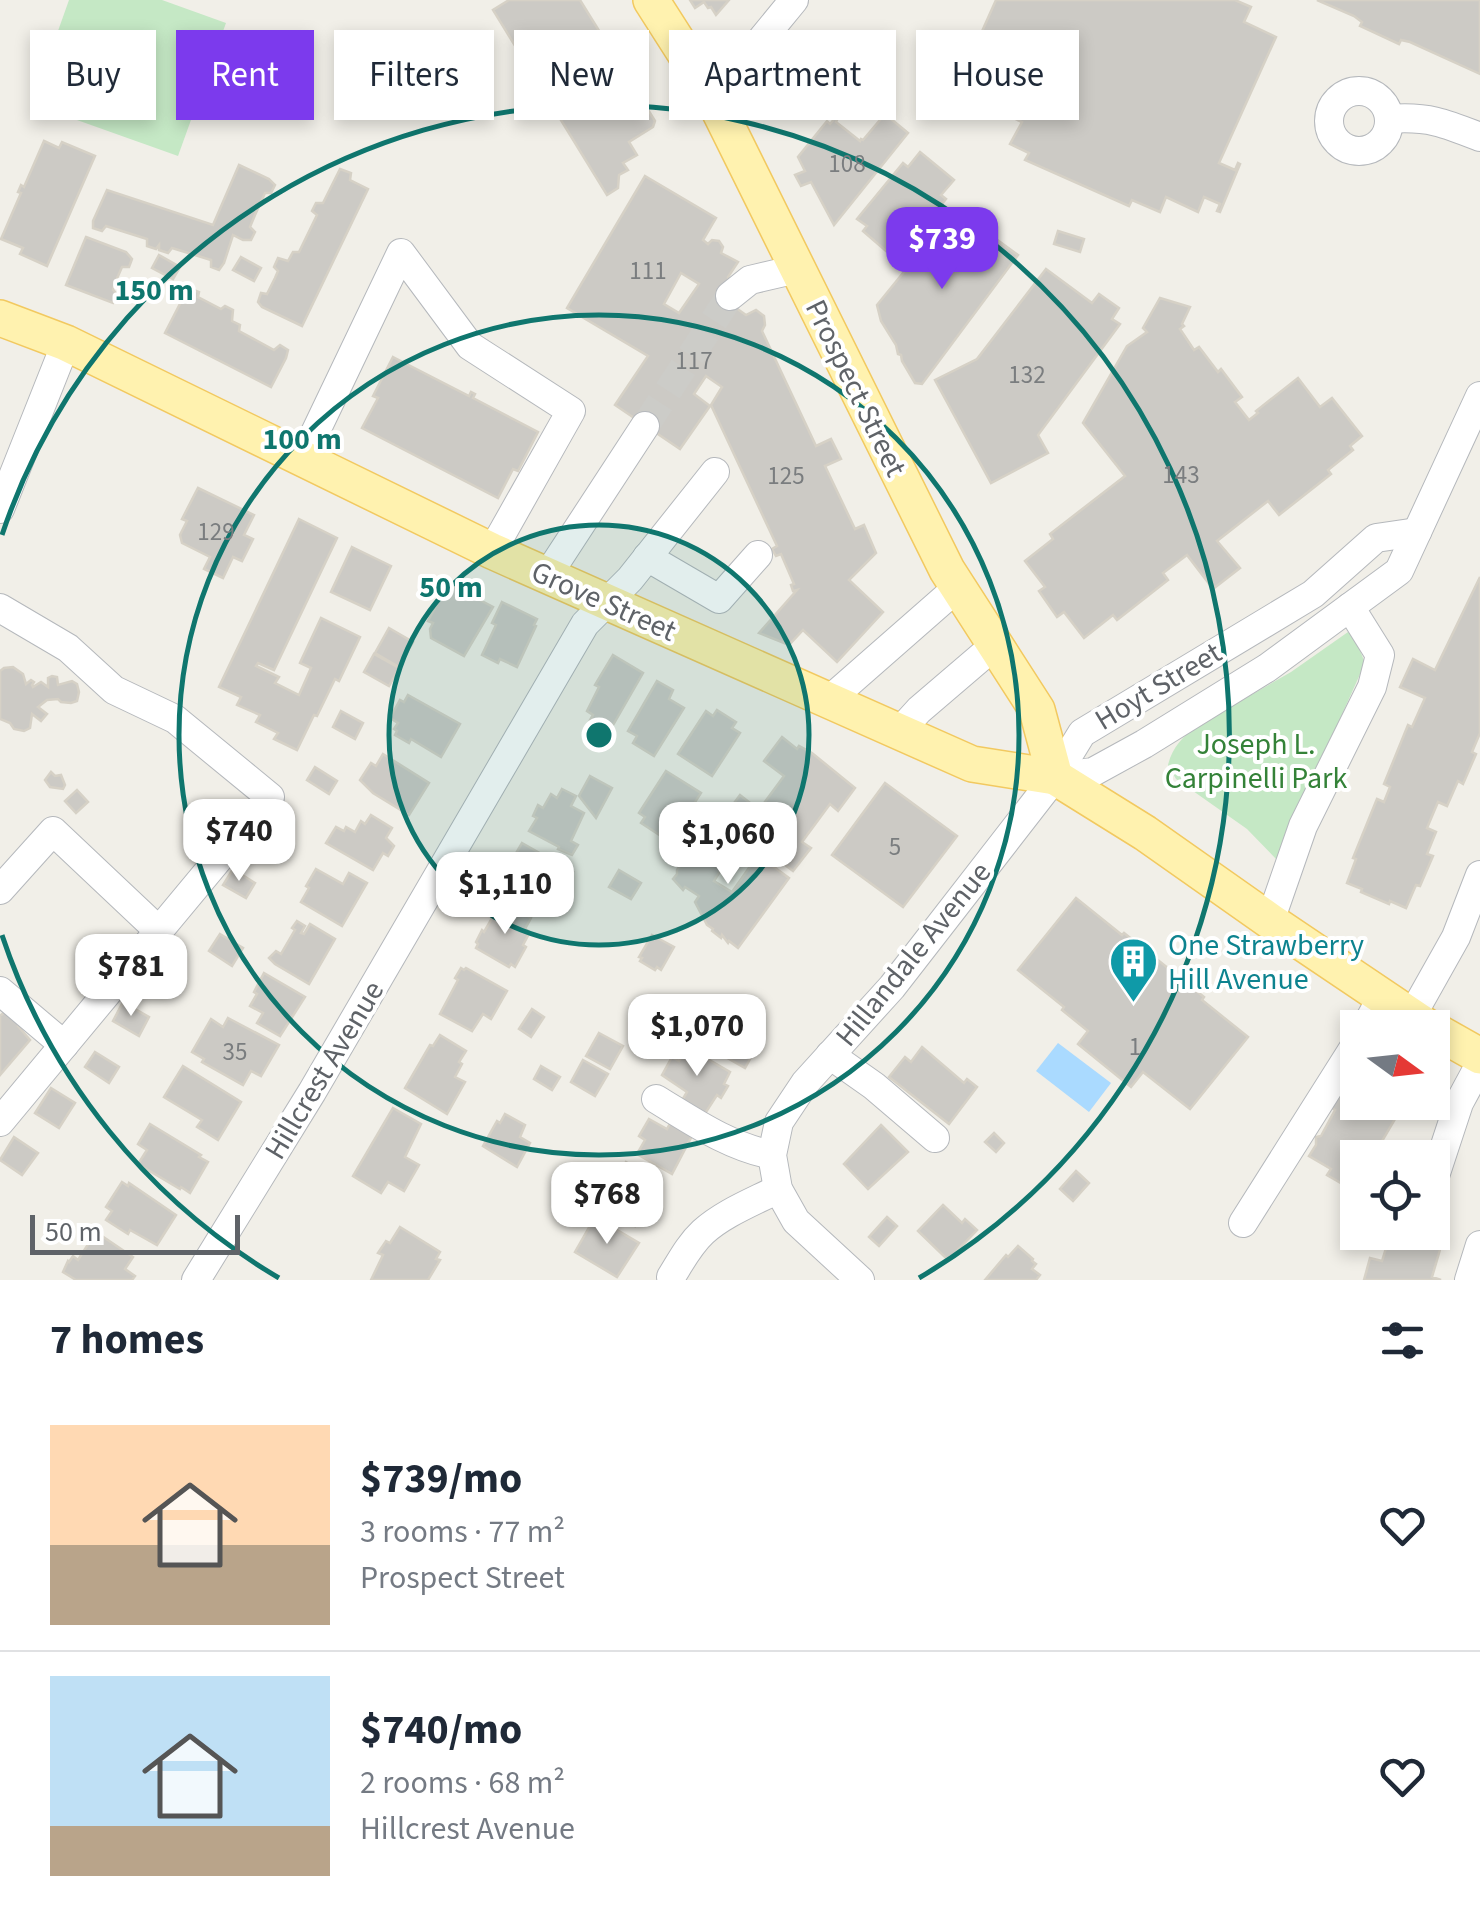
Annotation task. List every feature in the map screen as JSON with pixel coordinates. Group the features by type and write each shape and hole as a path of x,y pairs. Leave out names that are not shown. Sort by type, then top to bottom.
{"main road":[{"name":"Prospect Street","path":"651,0 670,30"},
{"name":"Prospect Street","path":"723,120 938,552 1036,710 1055,777"},
{"name":"Grove Street","path":"0,318 66,343 492,552 972,764 1055,777"},
{"path":"1055,777 1145,833 1390,1010"},
{"path":"1450,1042 1480,1056"}],"street":[{"path":"769,30 794,0"},
{"path":"1389,119 1439,120 1480,137"},
{"path":"303,458 402,253 470,346 572,412 492,552"},
{"path":"730,296 750,280 797,269"},
{"path":"0,508 66,343"},
{"name":"Hoyt Street","path":"1055,777 1094,772 1144,744 1267,668 1400,571 1480,396"},
{"path":"547,576 646,426"},
{"name":"Hillcrest Avenue","path":"196,1280 312,1092 586,624 630,579 715,472"},
{"name":"Hoyt Street","path":"1055,777 1082,732 1313,594 1376,538 1417,532"},
{"path":"648,557 719,599 758,555"},
{"path":"828,700 958,587"},
{"path":"1270,921 1303,826 1372,687 1380,655 1350,607"},
{"path":"0,608 68,648 114,690 175,719 270,797 0,1122"},
{"path":"899,732 995,645"},
{"name":"Hillandale Avenue","path":"860,1280 796,1220 778,1189 772,1155 780,1122 805,1082 892,987 1055,777"},
{"path":"0,890 53,831 159,931"},
{"path":"1412,1010 1468,943 1480,875"},
{"path":"0,991 64,1045"},
{"path":"830,1055 935,1138"},
{"path":"1447,1140 1459,1103 1480,1064"},
{"path":"1244,1224 1340,1070"},
{"path":"656,1099 722,1140 772,1155"},
{"path":"671,1277 704,1231 778,1189"},
{"path":"1469,1280 1480,1245"}],"green space":[{"path":"69,0 162,0 226,23 223,30 176,30 176,120 191,120 178,156 77,120 156,120 156,30 58,30"},
{"name":"Joseph L. Carpinelli Park","path":"1348,632 1365,663 1277,860 1247,829 1176,779 1168,765 1179,743 1197,726 1291,672"}],"water":[{"path":"1058,1043 1111,1083 1089,1112 1036,1071"}],"building":[{"path":"509,0 580,0 599,30 514,30 514,44 493,10"},
{"path":"690,0 729,0 716,15 704,2 695,8"},
{"path":"996,0 1235,0 1251,7 1244,22 1276,37 1219,163 1235,170 1240,164 1220,212 1220,204 1204,197 1198,212 1166,197 1160,212 1132,200 1129,206 1025,160 1029,153 1010,144 1022,122 1018,120 1079,120 1079,30 983,30"},
{"path":"1317,0 1480,0 1480,74 1410,42 1401,40 1399,44 1360,26 1362,22 1354,16"},
{"path":"649,111 655,121 653,127 629,142 637,155 623,163 628,170 619,175 618,188 607,195 561,120 649,120"},
{"path":"837,120 863,140 880,120 892,120 908,133 834,225 811,182 801,186 795,175 805,171 798,157 827,121 830,124"},
{"path":"44,141 59,148 62,142 95,156 47,266 20,254 23,248 1,239 21,185 24,187"},
{"path":"920,152 954,180 941,195 946,199 901,254 890,246 886,251 863,231 867,226 857,219 903,163 908,167"},
{"path":"239,165 275,185 271,193 265,193 255,215 250,227 255,232 251,240 233,235 219,270 211,267 211,260 172,248 168,253 159,250 159,245 156,249 147,246 147,239 106,226 102,231 93,228 107,190 213,225"},
{"path":"340,169 351,173 350,180 368,189 302,326 258,302 275,278 278,258 288,261 293,252 299,252 317,215 312,211 316,203 323,203"},
{"path":"645,176 716,218 703,240 708,244 719,241 721,253 738,262 728,277 729,293 736,308 746,315 756,310 764,316 762,331 816,446 831,439 841,459 825,466 855,529 864,525 876,553 849,580 883,612 837,662 803,630 789,645 759,633 797,590 793,591 794,584 781,554 776,556 772,549 777,546 711,405 722,387 706,376 694,394 710,406 680,449 615,405 648,356 567,308","holes":["681,273 699,284 679,313 664,304"]},
{"path":"955,209 1018,255 922,384 915,383 881,321 877,305"},
{"path":"1058,231 1084,239 1080,252 1054,244"},
{"path":"86,237 126,252 132,259 129,267 122,267 115,283 113,290 117,294 113,303 66,285"},
{"path":"159,255 180,267 173,279 152,268"},
{"path":"241,257 261,268 254,281 233,270"},
{"path":"1046,269 1092,303 1099,294 1119,308 1112,319 1120,324 1038,435 1048,453 991,483 935,380 977,359"},
{"path":"191,289 221,309 225,306 233,310 232,321 240,325 239,331 274,350 280,345 288,350 271,387 165,333"},
{"path":"1160,298 1190,307 1180,329 1194,350 1199,347 1218,372 1221,369 1242,397 1235,402 1249,420 1298,378 1320,407 1332,398 1362,436 1350,446 1353,450 1328,470 1331,474 1279,515 1268,501 1217,541 1240,568 1213,589 1187,555 1163,573 1168,580 1117,620 1113,615 1084,638 1064,612 1057,617 1039,591 1045,587 1025,561 1053,539 1050,534 1125,476 1083,423 1127,346 1147,332 1143,328"},
{"path":"393,357 469,396 471,392 475,394 473,398 538,432 518,471 513,469 498,498 362,428"},
{"path":"198,488 254,515 244,535 253,539 242,561 233,557 223,578 204,569 210,557 182,543 180,535 187,521 182,519"},
{"path":"299,519 337,538 274,670 258,663 256,666 279,677 275,683 299,695 311,668 300,663 321,618 360,637 339,681 335,679 297,750 274,739 278,733 256,722 260,715 237,705 241,697 219,687"},
{"path":"352,547 391,566 370,610 331,592"},
{"path":"1480,577 1480,733 1472,752 1476,754 1463,784 1458,781 1447,806 1438,802 1427,828 1436,832 1427,854 1433,856 1420,886 1416,885 1406,908 1390,901 1389,904 1347,883 1377,799 1384,802 1390,787 1384,784 1408,725 1412,727 1425,698 1400,687 1413,659 1435,670"},
{"path":"448,583 493,607 464,656 431,638 433,623 428,621"},
{"path":"502,602 537,619 517,667 482,655"},
{"path":"389,628 413,642 399,667 375,653"},
{"path":"374,654 399,668 389,686 364,672"},
{"path":"613,655 643,673 609,732 590,720 593,715 587,711 599,687 595,685"},
{"path":"13,667 23,674 26,684 34,682 33,687 41,682 48,687 48,678 52,676 57,677 58,685 72,681 79,692 77,701 47,700 38,707 47,714 41,721 32,714 30,728 14,729 0,719 0,671"},
{"path":"657,681 673,690 669,699 684,708 654,756 633,743 637,736 628,731"},
{"path":"408,695 460,724 441,757 411,739 409,743 395,735 398,723 390,718 400,700 404,702"},
{"path":"717,710 736,722 732,728 740,733 712,776 678,754 706,711 713,716"},
{"path":"341,711 363,723 355,739 333,727"},
{"path":"782,737 797,749 799,746 812,753 855,788 838,811 830,804 802,842 811,848 793,871 723,818 740,795 759,810 784,776 764,761"},
{"path":"383,754 429,783 409,815 373,793 360,780 371,763 376,766"},
{"path":"315,767 337,781 329,794 307,780"},
{"path":"666,771 701,793 673,836 665,830 661,836 641,823 645,817 639,813"},
{"path":"51,772 61,775 63,789 50,787 45,780"},
{"path":"590,776 612,788 596,818 579,796"},
{"path":"885,783 957,836 903,907 832,855"},
{"path":"562,789 576,796 571,806 584,813 571,841 578,845 572,855 529,831 537,818 533,816 538,805 543,808 551,794 557,798"},
{"path":"77,790 88,802 76,813 65,801"},
{"path":"371,815 392,828 386,838 394,846 388,856 383,853 373,870 326,843 336,827 355,832 361,821 365,824"},
{"path":"710,825 716,825 738,843 714,881 732,892 758,855 789,878 738,948 707,925 695,902 699,896 685,887 683,890 673,879"},
{"path":"522,843 573,872 556,902 505,872"},
{"path":"233,869 255,883 246,898 223,885"},
{"path":"316,869 343,884 349,873 367,883 342,926 301,902"},
{"path":"619,870 641,883 631,899 609,887"},
{"name":"One Strawberry Hill Avenue","path":"1076,898 1204,997 1202,1000 1248,1037 1190,1109 1143,1072 1131,1087 1078,1044 1088,1031 1018,970"},
{"path":"507,905 531,918 525,929 530,932 523,945 526,947 515,967 476,948 482,930 495,913 501,916"},
{"path":"297,921 305,926 301,933 310,924 335,939 309,984 269,958 276,951 281,954"},
{"path":"220,934 243,948 232,966 209,951"},
{"path":"652,935 674,947 661,970 640,961"},
{"path":"461,968 507,991 491,1019 483,1014 472,1031 440,1014"},
{"path":"264,973 305,997 280,1036 257,1023 263,1013 250,1006"},
{"path":"123,1002 149,1017 139,1036 113,1021"},
{"path":"532,1009 544,1017 531,1037 519,1029"},
{"path":"706,1009 719,1016 723,1010 764,1034 745,1068 703,1044 709,1035 702,1030 708,1019 702,1016"},
{"path":"6,1011 20,1023 18,1026 30,1040 0,1075 0,1016"},
{"path":"228,1018 279,1045 261,1076 251,1071 243,1085 192,1052 211,1019 223,1027"},
{"path":"599,1033 623,1046 610,1069 586,1056"},
{"path":"440,1035 466,1051 455,1077 465,1082 447,1114 405,1088"},
{"path":"681,1046 730,1072 721,1098 717,1095 704,1115 681,1102 687,1092 662,1075 672,1057 679,1061 682,1055 677,1053"},
{"path":"922,1047 964,1083 967,1079 977,1087 949,1124 889,1077 905,1057 911,1062"},
{"path":"95,1052 119,1067 109,1083 85,1067"},
{"path":"583,1060 608,1074 595,1096 571,1082"},
{"path":"183,1066 241,1102 218,1140 197,1127 202,1120 164,1097"},
{"path":"541,1066 560,1077 552,1090 534,1079"},
{"path":"51,1088 75,1103 59,1128 35,1113"},
{"path":"1337,1097 1340,1120 1394,1120 1383,1140 1340,1140 1340,1182 1327,1175 1331,1169 1309,1156 1316,1137 1321,1136 1335,1110 1331,1107"},
{"path":"393,1108 421,1124 405,1157 419,1165 404,1191 388,1182 381,1193 353,1176"},
{"path":"505,1114 525,1125 520,1137 530,1143 517,1167 483,1146"},
{"path":"649,1119 667,1129 672,1120 694,1132 672,1174 637,1154 645,1140 639,1136"},
{"path":"150,1124 208,1162 190,1193 138,1164 147,1150 138,1144"},
{"path":"881,1125 908,1152 868,1189 844,1164"},
{"path":"994,1133 1004,1143 996,1152 985,1142"},
{"path":"14,1137 38,1153 22,1175 0,1160"},
{"path":"626,1162 660,1182 635,1226 600,1206"},
{"path":"1076,1171 1089,1183 1073,1201 1060,1189"},
{"path":"122,1182 176,1215 157,1245 106,1220 112,1211 106,1207"},
{"path":"943,1205 962,1223 965,1219 977,1230 948,1260 918,1231"},
{"path":"595,1217 639,1243 617,1277 575,1252"},
{"path":"887,1217 897,1226 879,1246 869,1237"},
{"path":"400,1227 440,1252 436,1259 440,1260 428,1280 371,1280 383,1255 378,1253"},
{"path":"96,1232 133,1257 125,1269 135,1276 132,1280 76,1280 63,1272 73,1256 78,1260"},
{"path":"1018,1246 1036,1264 1032,1269 1040,1275 1036,1280 985,1280 1006,1255"},
{"path":"1385,1250 1440,1250 1432,1277 1441,1280 1364,1280 1370,1258 1382,1261"}],"tunnel":[{"path":"645,426 730,296"}],"place":[{"name":"One Strawberry Hill Avenue","path":"1133,1004"}]}
